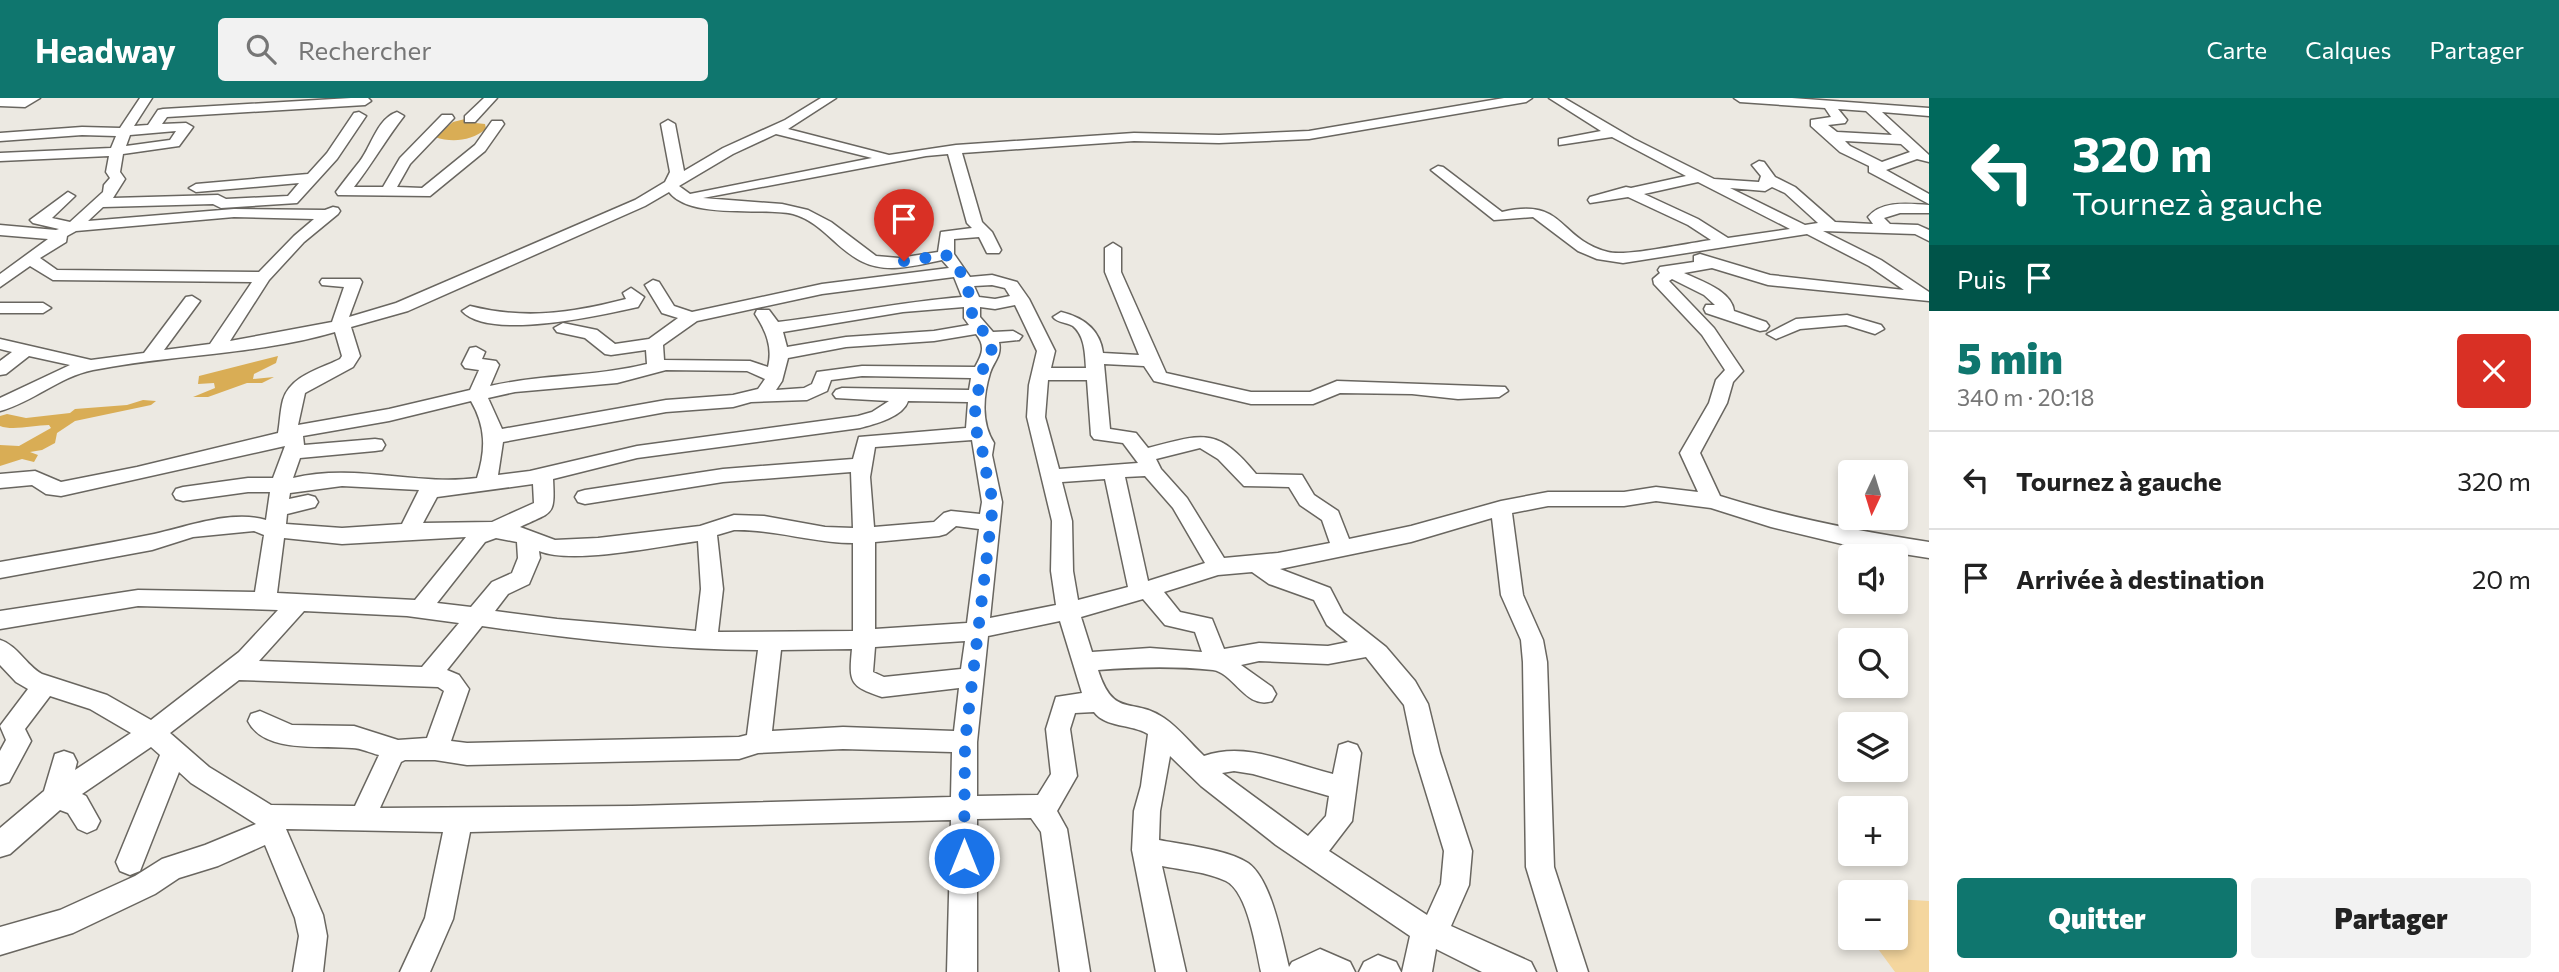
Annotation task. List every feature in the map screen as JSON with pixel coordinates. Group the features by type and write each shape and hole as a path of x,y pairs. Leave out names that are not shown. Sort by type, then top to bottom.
{"street":[{"path":"0,102 24,103 34,98"},
{"path":"470,119 491,98"},
{"path":"678,191 728,151 776,130 831,98"},
{"path":"0,405 66,372 92,365 216,349 343,326 402,307 640,204 678,191 956,149 1134,137 1219,139 1309,135 1524,98 1576,110"},
{"path":"1555,98 1703,180 1806,229 1902,288"},
{"path":"1740,98 1929,112"},
{"path":"0,230 58,235 73,226 105,198 111,185 118,179 113,172 116,153 125,131 142,103 185,106 223,101 365,101"},
{"path":"1828,104 1840,120 1816,123 1854,154 1880,166"},
{"path":"152,128 160,115 185,106"},
{"path":"1869,107 1924,158"},
{"path":"105,198 218,199 221,204 292,200 317,173 359,116"},
{"path":"397,116 382,133 369,159 343,192 425,193 480,148 497,124"},
{"path":"388,191 400,168 424,139 447,118"},
{"path":"668,124 678,191"},
{"path":"0,137 186,127 168,151 171,152 3,159"},
{"path":"776,130 893,158"},
{"path":"1564,142 1614,133"},
{"path":"1832,136 1902,140"},
{"path":"956,149 955,157 975,223 984,232 993,250"},
{"path":"1924,158 1874,169 1929,200"},
{"path":"1595,200 1626,191 1703,180 1765,187 1768,175 1759,165"},
{"path":"1438,170 1499,217 1534,212 1553,222 1567,237 1602,256 1629,260 1671,272 1710,292 1725,305 1726,314"},
{"path":"105,198 255,185 317,173"},
{"path":"1767,179 1790,190 1830,226"},
{"path":"678,191 752,209 794,210 824,223 870,260 904,261 946,255"},
{"path":"1626,191 1673,212 1724,242"},
{"path":"216,349 263,278 299,239 351,193"},
{"path":"68,196 52,212 38,220 73,226 234,214 328,215"},
{"path":"1885,228 1875,217 1880,213 1894,209 1929,209"},
{"path":"1629,260 1642,254 1830,226 1918,230 1929,236"},
{"path":"962,972 965,742 992,502 982,455 984,443 977,433 974,419 981,373 992,352 984,333 972,318 965,284 946,255 946,235 984,232"},
{"path":"0,282 30,258 61,239 58,235"},
{"path":"1113,248 1113,272 1150,361 1160,377 1251,398 1313,398 1337,387 1412,388 1458,393 1499,391"},
{"path":"1679,250 1768,280 1902,288 1927,295"},
{"path":"30,258 54,275 263,278"},
{"path":"1712,263 1671,272 1661,279 1662,284 1708,332 1734,371 1725,380 1718,403 1690,453 1712,501"},
{"path":"265,602 280,487 292,442 292,399 303,384 346,363 351,356 340,320 343,307 361,281 328,282"},
{"path":"563,328 591,334 599,338 611,351 654,343 691,317 832,287 1001,281 1011,285 1046,351 1036,416 1062,521 1062,571 1068,611 1092,688 1101,701 1110,712 1143,719 1161,730 1200,769 1275,828 1406,919 1486,965 1521,972"},
{"path":"753,397 764,393 774,376 780,354 768,321 825,322 903,307 965,284"},
{"path":"653,285 668,309 691,317"},
{"path":"1776,334 1796,324 1847,320 1879,321 1902,288"},
{"path":"470,311 505,321 532,320 632,303 636,297 631,293"},
{"path":"1673,295 1759,326"},
{"path":"150,357 192,301"},
{"path":"0,308 43,307"},
{"path":"1026,309 1079,323 1093,344 1101,435 1128,436 1180,503 1217,567"},
{"path":"1061,317 1098,314"},
{"path":"531,339 532,320"},
{"path":"780,354 846,342 984,333 1013,336"},
{"path":"654,343 656,369"},
{"path":"0,344 92,365"},
{"path":"0,370 26,350"},
{"path":"476,352 471,364 490,365 477,396"},
{"path":"1042,374 1150,361"},
{"path":"292,442 461,396 477,396 515,386 617,377 666,365 692,363 750,366 774,376"},
{"path":"495,437 666,406 709,405 753,397 807,394 821,387 823,376 862,371 981,373"},
{"path":"916,371 899,403 879,416 863,432 860,477 864,535 864,639 861,677 882,687 972,677"},
{"path":"842,394 977,396"},
{"path":"477,396 487,411 495,437 493,461 485,485"},
{"path":"409,531 428,493 543,474 614,456 682,446 863,432 977,433"},
{"path":"0,481 35,478 53,489 61,489 114,480 281,439 292,442 375,445"},
{"path":"1049,476 1114,472 1147,462 1196,441 1221,452 1239,466 1251,481 1295,480 1307,500 1331,516 1342,548"},
{"path":"682,446 683,456 696,457 697,478"},
{"path":"585,497 697,478 793,468 862,465"},
{"path":"1114,472 1131,561 1144,590 1174,619 1204,625 1216,659 1264,694"},
{"path":"421,608 450,568 478,537 544,507 543,474"},
{"path":"183,494 248,485 280,487 307,480 352,478 461,487"},
{"path":"0,620 138,597 298,604 355,603 421,608 557,628 706,641 864,639 978,630 1068,611 1217,567 1256,563 1411,534 1501,508 1548,499 1624,499 1656,494 1712,501 1771,520 1929,550"},
{"path":"0,570 152,542 194,530 275,520 307,502"},
{"path":"1501,508 1511,595 1532,640 1535,662 1540,867 1573,972"},
{"path":"275,520 342,536 409,531 489,530 516,533 553,548 702,533 714,526 761,522 822,535 864,535 939,529 951,518 973,519 990,525"},
{"path":"702,533 708,537 712,589 706,641"},
{"path":"428,677 500,588 521,578 529,558 527,538"},
{"path":"1256,563 1277,578 1322,594 1335,619 1371,647 1407,688 1416,704 1436,785 1455,835 1458,862 1455,885 1429,931 1417,972"},
{"path":"0,845 56,797 152,733 233,670 298,604"},
{"path":"758,742 771,641"},
{"path":"1084,662 1146,657 1178,662 1208,662 1259,652 1328,655 1371,647"},
{"path":"0,649 24,675 98,702 152,733 200,775 271,823 299,897 309,915 313,936 308,972"},
{"path":"233,670 440,677 451,682 457,689 435,749"},
{"path":"0,774 19,741 12,727 46,684"},
{"path":"1043,811 1064,776 1058,729 1065,704 1101,701"},
{"path":"260,721 289,736 354,737 397,750 435,749 491,755 739,748 758,742 843,738 965,742"},
{"path":"1161,730 1147,811 1145,850 1171,972"},
{"path":"362,819 392,754 397,750"},
{"path":"130,862 174,752"},
{"path":"1311,852 1338,824 1348,752"},
{"path":"1200,769 1222,760 1249,760 1292,775 1345,788"},
{"path":"56,797 64,762"},
{"path":"56,797 77,804 87,821"},
{"path":"0,941 63,923 145,886 172,868 208,857 271,823 1035,806 1043,811 1055,829 1075,972"},
{"path":"415,972 439,919 459,820"},
{"path":"1145,850 1208,862 1238,873 1258,901 1276,972"},
{"path":"1302,972 1320,964 1340,972"},
{"path":"1374,972 1386,972"}],"shaded area":[{"path":"465,119 466,122 485,124 486,129 461,140 435,137 453,122"},
{"path":"278,356 276,363 254,374 253,379 274,377 262,383 247,383 208,397 193,397 215,388 214,383 198,384 199,376"},
{"path":"143,400 156,401 151,405 75,421 57,433 55,443 42,450 30,452 38,455 34,462 22,459 0,466 0,445 19,446 51,428 49,425 17,428 0,426 0,416 7,414 26,418 70,413 75,409 127,405"},
{"path":"1908,900 1929,901 1929,972 1895,972 1879,950 1908,950"}],"route":[{"path":"904,261 946,255 960,271 972,301 972,318 989,338 992,352 981,373 974,419 977,433 984,443 982,455 991,492 992,513 965,742 964,858"}]}
